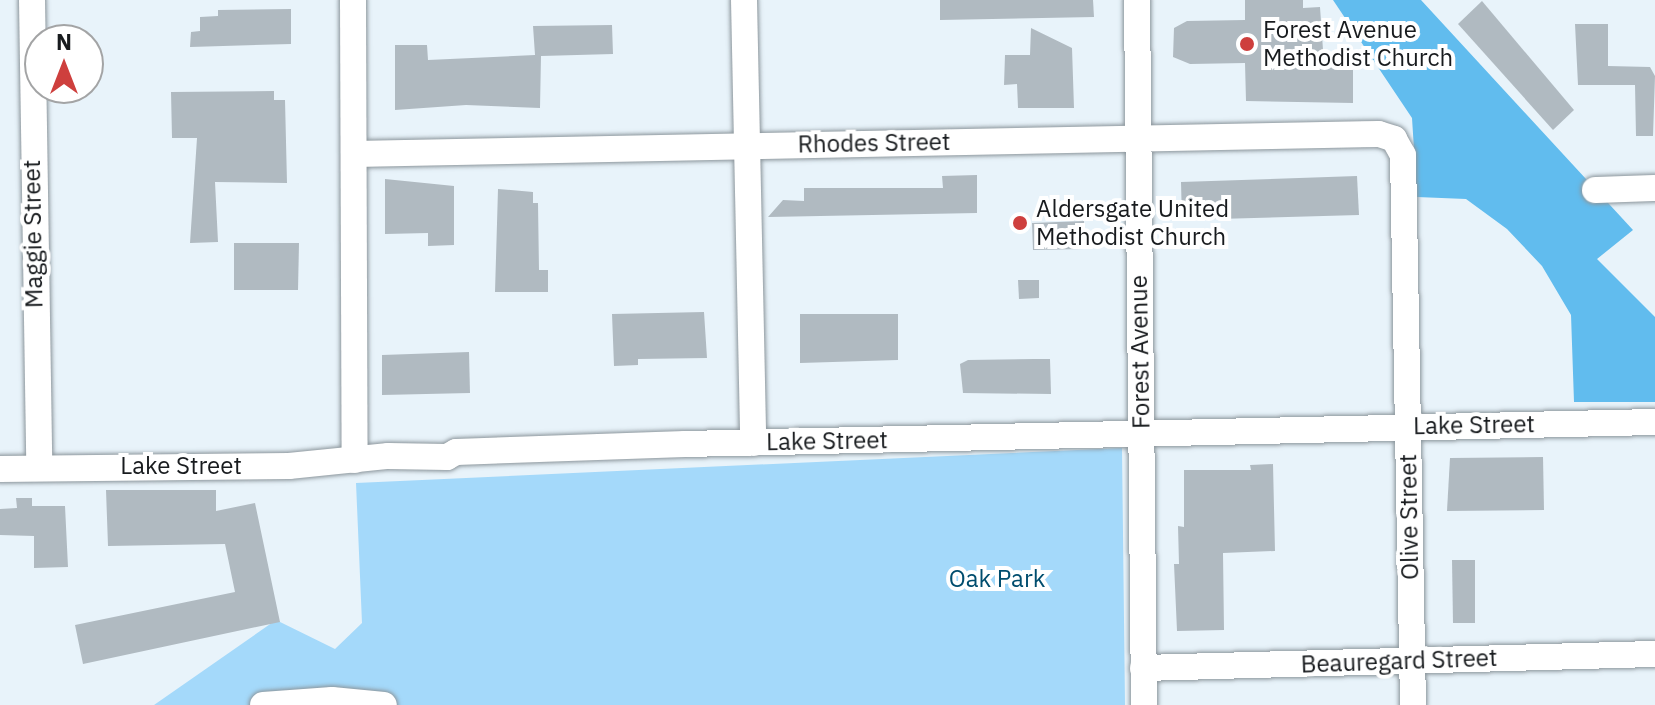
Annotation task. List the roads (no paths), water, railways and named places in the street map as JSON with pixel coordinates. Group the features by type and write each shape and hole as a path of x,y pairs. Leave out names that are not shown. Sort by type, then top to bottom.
{"street":[{"name":"Maggie Street","path":"32,0 39,468"},
{"path":"353,0 355,460"},
{"path":"744,0 753,443"},
{"name":"Forest Avenue","path":"1137,0 1144,705"},
{"name":"Rhodes Street","path":"354,154 1379,134 1394,139"},
{"name":"Olive Street","path":"1394,139 1403,155 1413,705"},
{"path":"1595,190 1655,188"},
{"name":"Lake Street","path":"0,469 289,466 355,460 753,443 1655,422"},
{"name":"Beauregard Street","path":"1143,668 1655,654"},
{"path":"263,705 332,700 384,705"}],"place":[{"name":"Forest Avenue Methodist Church","path":"1247,44"},
{"name":"Aldersgate United Methodist Church","path":"1020,223"}],"park label":[{"name":"Oak Park","path":"997,579"}]}
